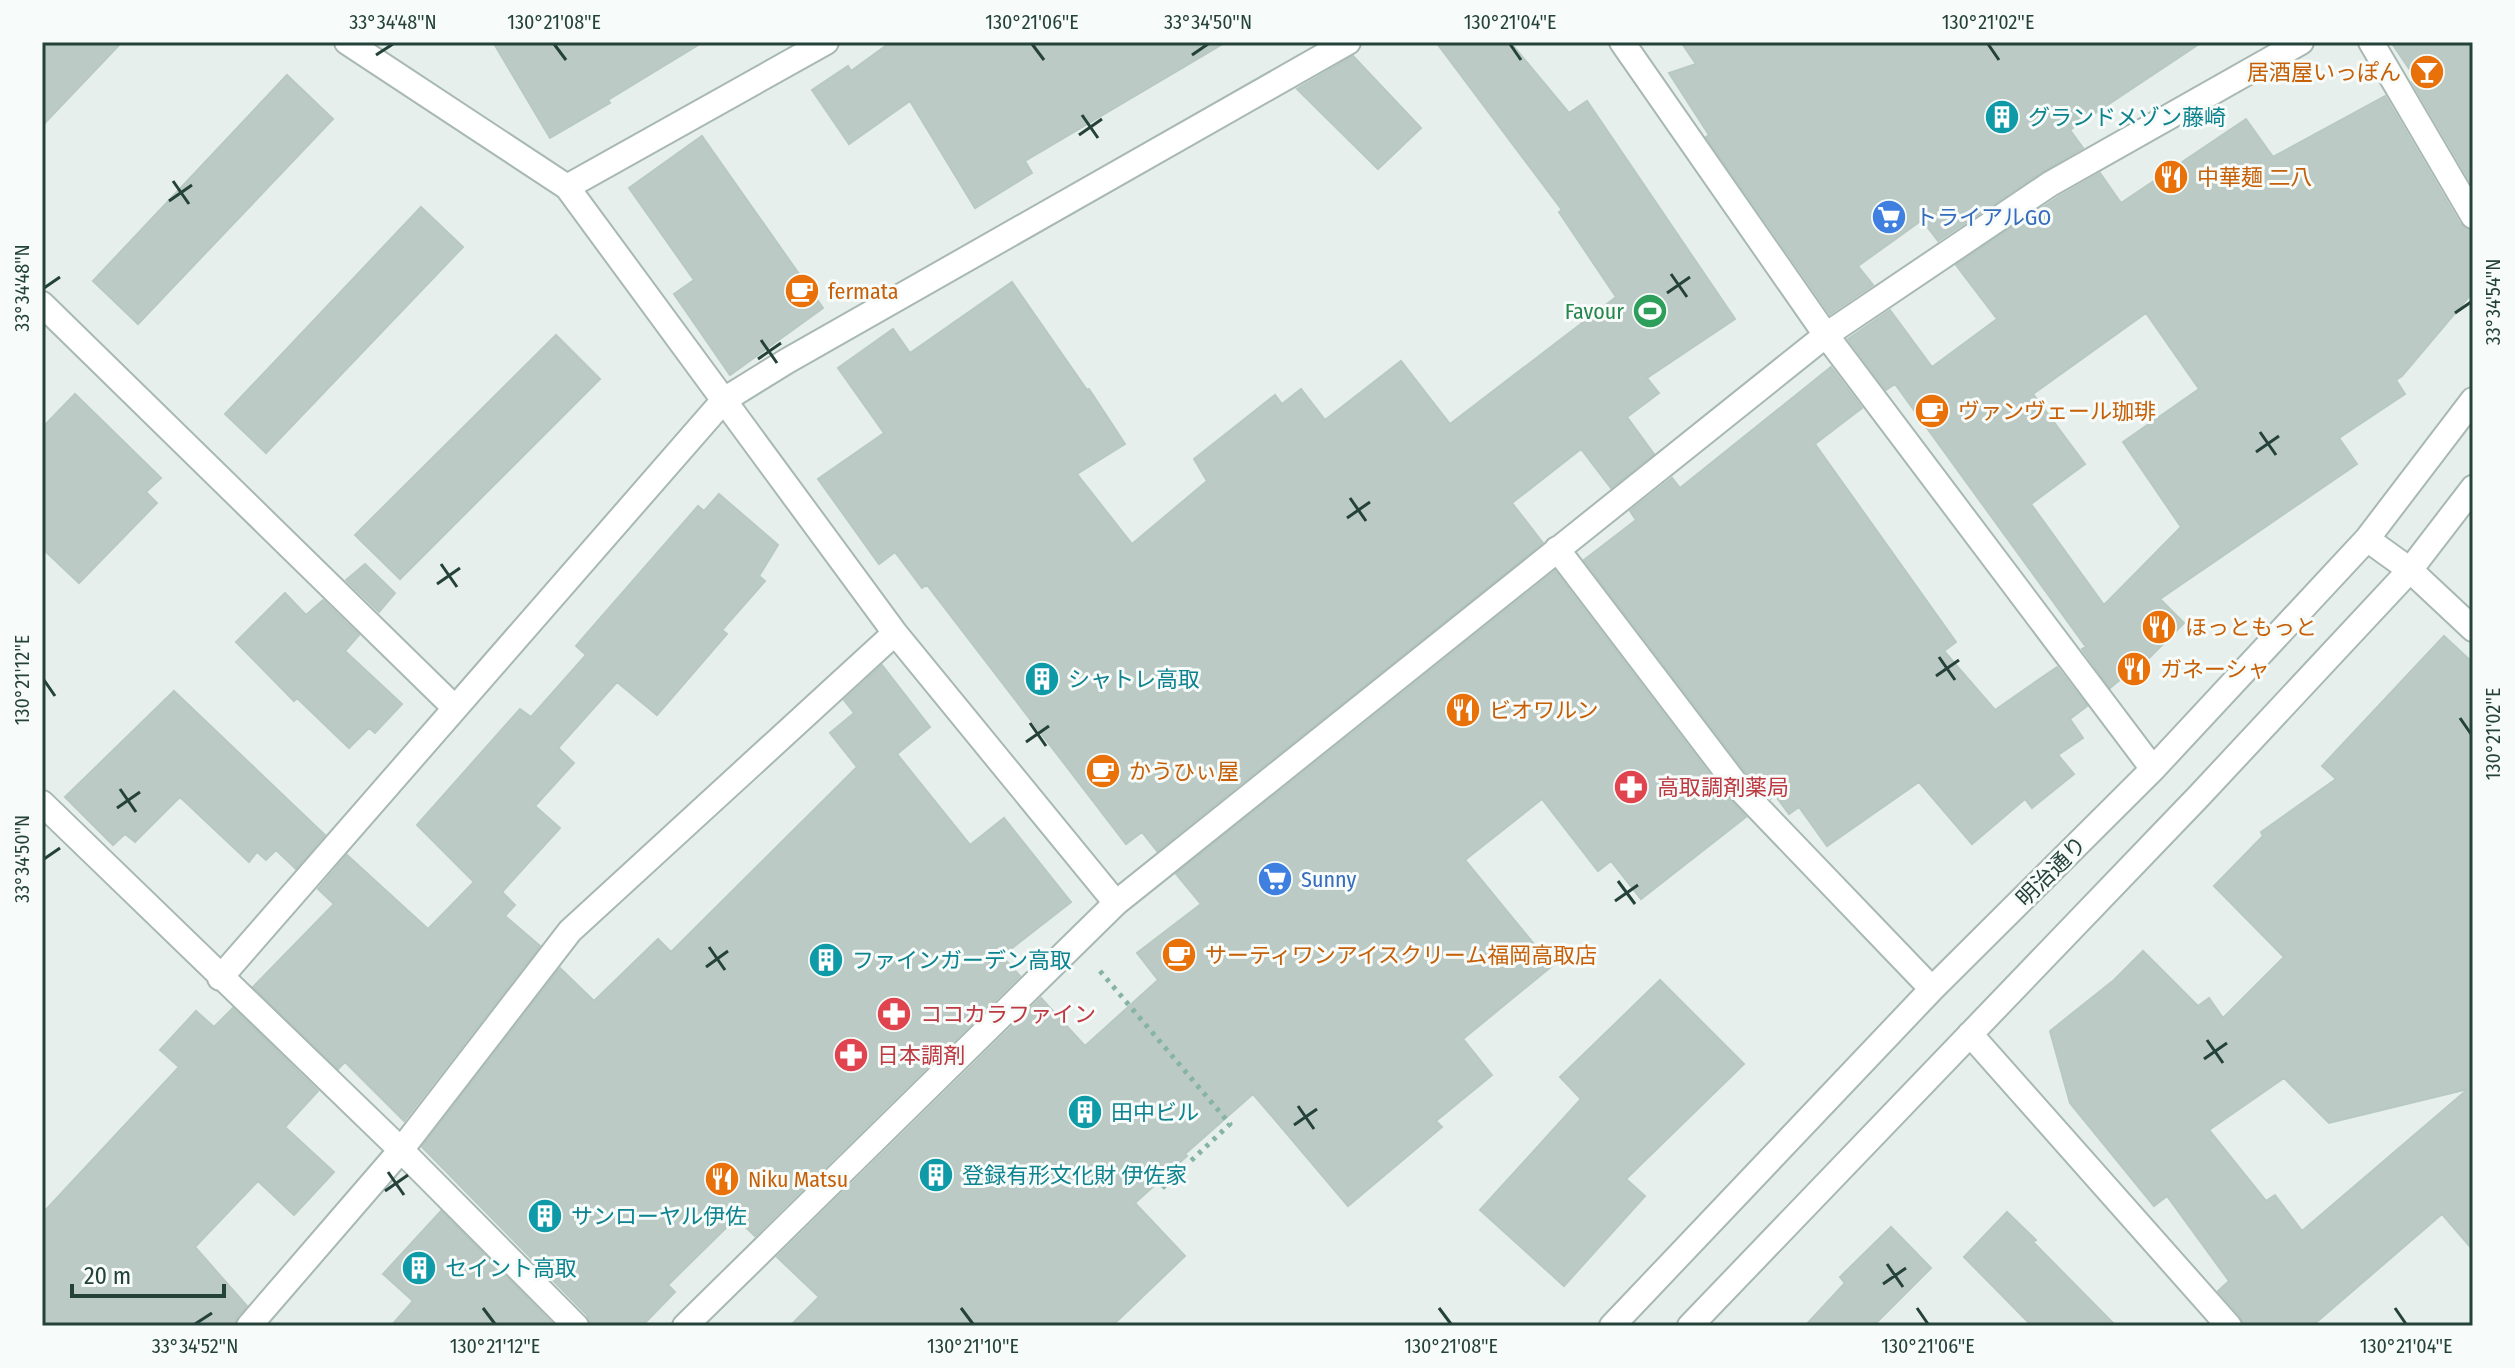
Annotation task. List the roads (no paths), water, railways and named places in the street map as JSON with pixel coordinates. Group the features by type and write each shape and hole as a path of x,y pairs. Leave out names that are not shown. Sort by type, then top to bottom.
{"street":[{"path":"347,42 567,187 895,633 1116,903"},
{"path":"567,187 826,42"},
{"path":"220,978 724,400 787,361 1348,42"},
{"path":"1622,42 1826,335 2153,769"},
{"path":"685,1326 1116,903 1826,335 2050,184 2301,42"},
{"path":"2371,42 2473,216"},
{"path":"42,304 455,708"},
{"name":"明治通り","path":"1612,1326 1932,989 2153,769 2367,539 2473,400"},
{"path":"1690,1326 2199,796 2410,570 2473,488"},
{"path":"2367,539 2410,570 2473,629"},
{"path":"1557,549 1739,788 1932,989"},
{"path":"249,1326 401,1150 570,931 895,633"},
{"path":"42,803 401,1150 576,1326"},
{"path":"1970,1034 2229,1326"}],"place":[{"name":"居酒屋いっぽん","path":"2427,72"},
{"name":"グランドメゾン藤崎","path":"2002,117"},
{"name":"中華麺 二八","path":"2171,177"},
{"name":"トライアルGO","path":"1889,217"},
{"name":"fermata","path":"802,291"},
{"name":"Favour","path":"1650,311"},
{"name":"ヴァンヴェール珈琲","path":"1932,411"},
{"name":"ほっともっと","path":"2159,627"},
{"name":"ガネーシャ","path":"2134,669"},
{"name":"シャトレ高取","path":"1042,679"},
{"name":"ビオワルン","path":"1463,710"},
{"name":"かうひぃ屋","path":"1103,771"},
{"name":"高取調剤薬局","path":"1631,787"},
{"name":"Sunny","path":"1275,879"},
{"name":"サーティワンアイスクリーム福岡高取店","path":"1179,955"},
{"name":"ファインガーデン高取","path":"826,960"},
{"name":"ココカラファイン","path":"894,1014"},
{"name":"日本調剤","path":"851,1055"},
{"name":"田中ビル","path":"1085,1112"},
{"name":"登録有形文化財 伊佐家","path":"936,1175"},
{"name":"Niku Matsu","path":"722,1179"},
{"name":"サンローヤル伊佐","path":"545,1216"},
{"name":"セイント高取","path":"419,1268"}]}
